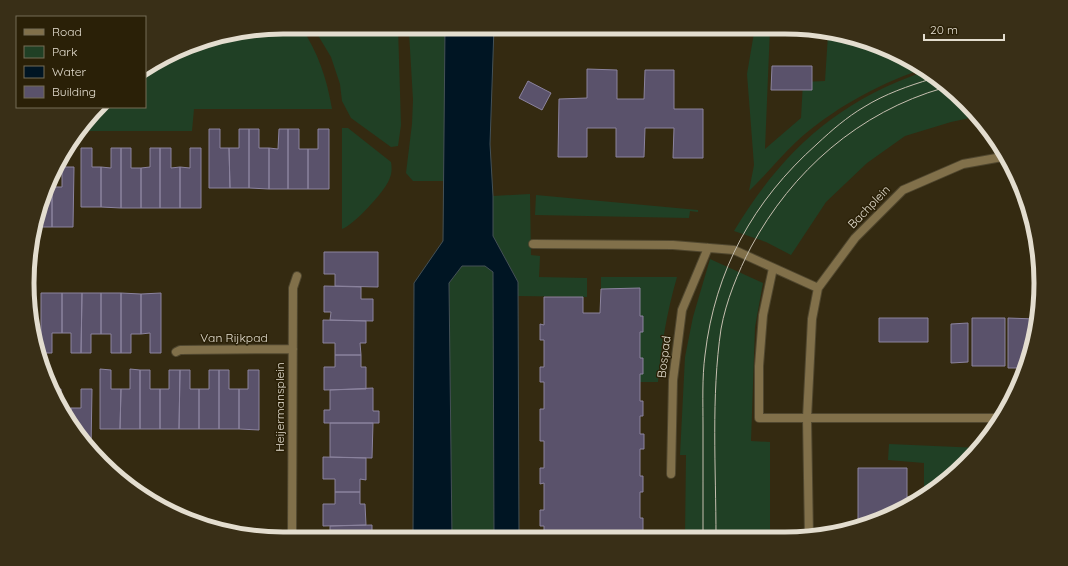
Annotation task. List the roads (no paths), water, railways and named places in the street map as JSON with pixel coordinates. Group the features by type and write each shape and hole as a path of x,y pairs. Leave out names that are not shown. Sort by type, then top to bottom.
{"street":[{"name":"Bachplein","path":"809,531 807,418 812,319 818,288 855,238 903,190 963,164 1000,157"},
{"path":"533,244 673,244 734,250 818,288"},
{"name":"Bospad","path":"671,474 673,380 682,310 708,248"},
{"path":"773,268 763,315 759,366 760,418 994,418"},
{"name":"Heijermansplein","path":"292,532 293,288 297,276"},
{"name":"Van Rijkpad","path":"176,352 180,350 293,349"}],"water":[{"path":"445,34 494,34 490,144 493,196 493,236 518,282 519,532 494,532 493,272 485,266 462,266 449,283 452,532 413,532 414,283 443,241"}],"tram line":[{"path":"703,532 703,372 705,355 710,324 718,294 728,266 741,239 756,213 774,189 794,166 834,129 846,119 872,102 888,94 929,80"},
{"path":"716,532 715,407 721,329 733,287 751,247 786,193 831,148 856,129 883,112 912,99 941,89"}]}
